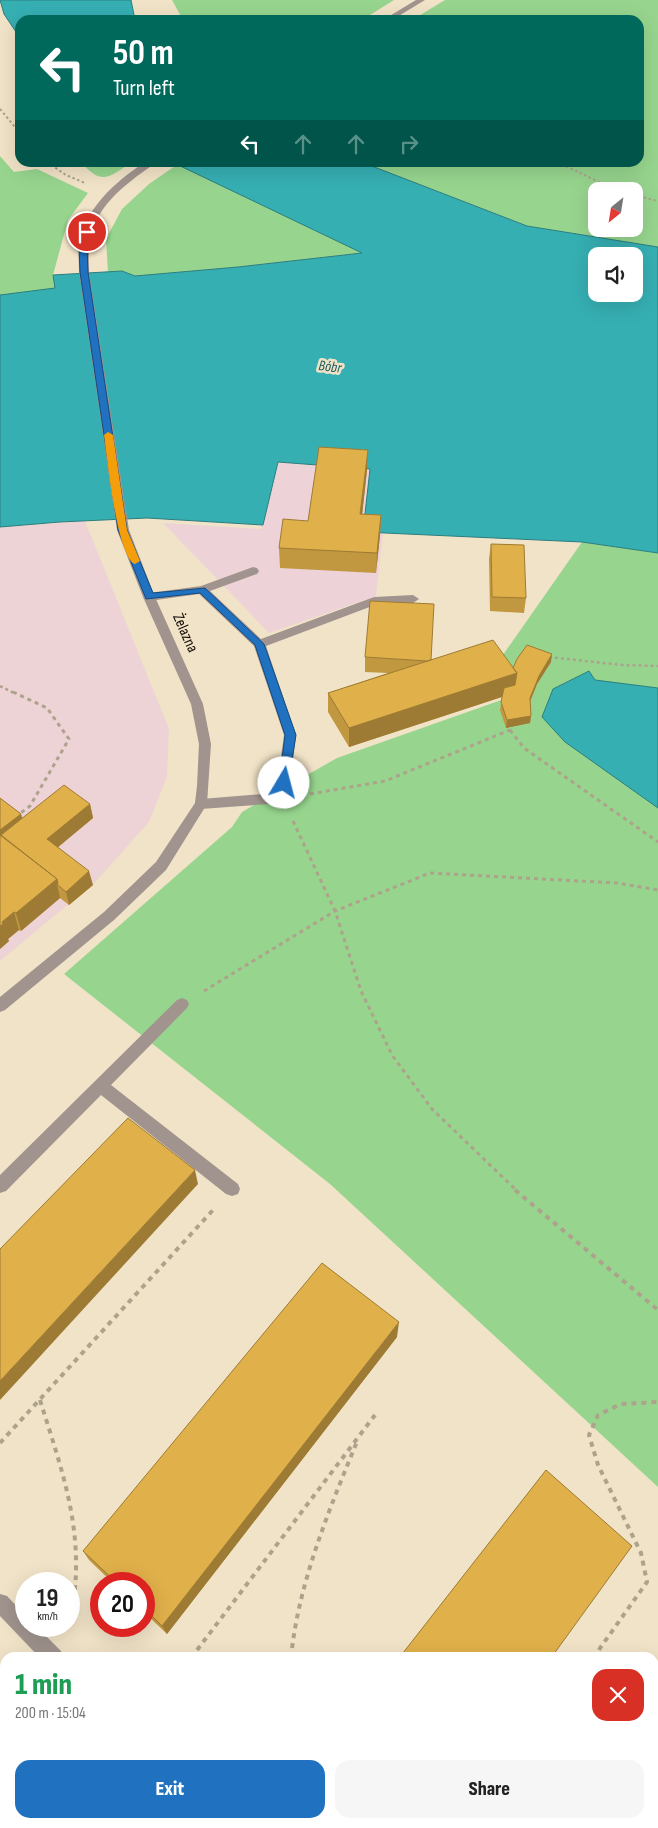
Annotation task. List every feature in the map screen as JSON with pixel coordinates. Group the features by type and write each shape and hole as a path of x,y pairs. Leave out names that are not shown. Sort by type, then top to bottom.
{"street":[{"path":"396,15 421,0"},
{"name":"Żelazna","path":"0,1006 110,916 161,866 201,804 205,744 197,704 123,530 84,272 83,246 90,219 110,194 144,167"},
{"path":"150,597 202,590 253,572"},
{"path":"201,804 282,798 290,735 259,644 202,590"},
{"path":"259,644 374,601 413,600"},
{"path":"0,1186 182,1004"},
{"path":"100,1085 232,1189"},
{"path":"0,1603 48,1652"}],"path":[{"path":"0,109 15,127"},
{"path":"54,167 66,175 110,194"},
{"path":"568,167 599,182"},
{"path":"643,197 658,201"},
{"path":"546,657 622,665 658,666"},
{"path":"0,686 47,708 69,739 30,806 15,817"},
{"path":"513,721 510,730 385,781 282,798 335,911 361,991 392,1055 432,1109 508,1184 658,1310"},
{"path":"510,730 524,748 658,842"},
{"path":"182,1004 335,911 430,873 616,883 658,890"},
{"path":"0,1443 232,1189"},
{"path":"40,1400 71,1506 79,1572"},
{"path":"597,1652 647,1582 647,1569 628,1523 597,1464 589,1435 598,1415 620,1404 658,1402"},
{"path":"196,1652 375,1414"},
{"path":"292,1652 294,1635 319,1536 361,1433"}],"shaded area":[{"path":"278,462 370,469 363,532 383,533 376,596 269,633 163,523 261,529"},
{"path":"85,521 169,729 167,777 149,822 96,881 0,961 0,527"}],"green space":[{"path":"172,0 394,0 370,15 180,15"},
{"path":"445,0 658,0 658,247 602,238 643,237 643,182 588,182 588,236 527,226 374,167 644,167 644,15 420,15"},
{"path":"0,156 14,172 37,169 88,193 68,220 53,275 56,288 0,295"},
{"path":"86,167 124,167 105,177 100,177"},
{"path":"174,167 184,167 363,253 135,276 122,271 108,272 106,239 122,209 149,184"},
{"path":"582,542 658,553 658,1487 330,1184 64,974 232,827 242,812 337,758 516,695 498,662"}],"water":[{"path":"0,0 131,0 134,15 15,15 15,30 4,14"},
{"name":"Bóbr","path":"182,167 374,167 527,226 588,236 588,238 602,238 658,247 658,553 582,542 363,532 370,469 278,462 263,525 147,518 0,527 0,295 55,288 53,275 122,271 135,276 362,253"},
{"path":"589,671 595,680 658,688 658,808 565,742 542,717 553,689"}],"building":[{"path":"319,447 368,450 360,514 381,515 377,553 279,548 283,519 308,521"},
{"path":"491,544 524,545 526,598 492,597"},
{"path":"370,601 434,604 431,660 365,657"},
{"path":"493,640 517,673 349,728 328,693"},
{"path":"527,645 552,654 539,676 530,698 531,716 507,720 501,702 504,688 515,685 517,673 513,668"},
{"path":"64,785 90,804 47,839 89,871 66,892 57,884 57,879 1,835"},
{"path":"0,798 21,814 0,830"},
{"path":"0,835 57,879 16,913 14,912 0,926"},
{"path":"128,1118 195,1170 0,1381 0,1249"},
{"path":"322,1263 399,1322 162,1626 155,1619 155,1572 105,1572 83,1551"},
{"path":"546,1470 632,1546 555,1652 404,1652"}],"slow traffic":[{"path":"108,435 123,530 135,561"}],"route":[{"path":"87,232 83,246 84,272 123,530 150,597 202,590 259,644 290,735 284,783"}]}
